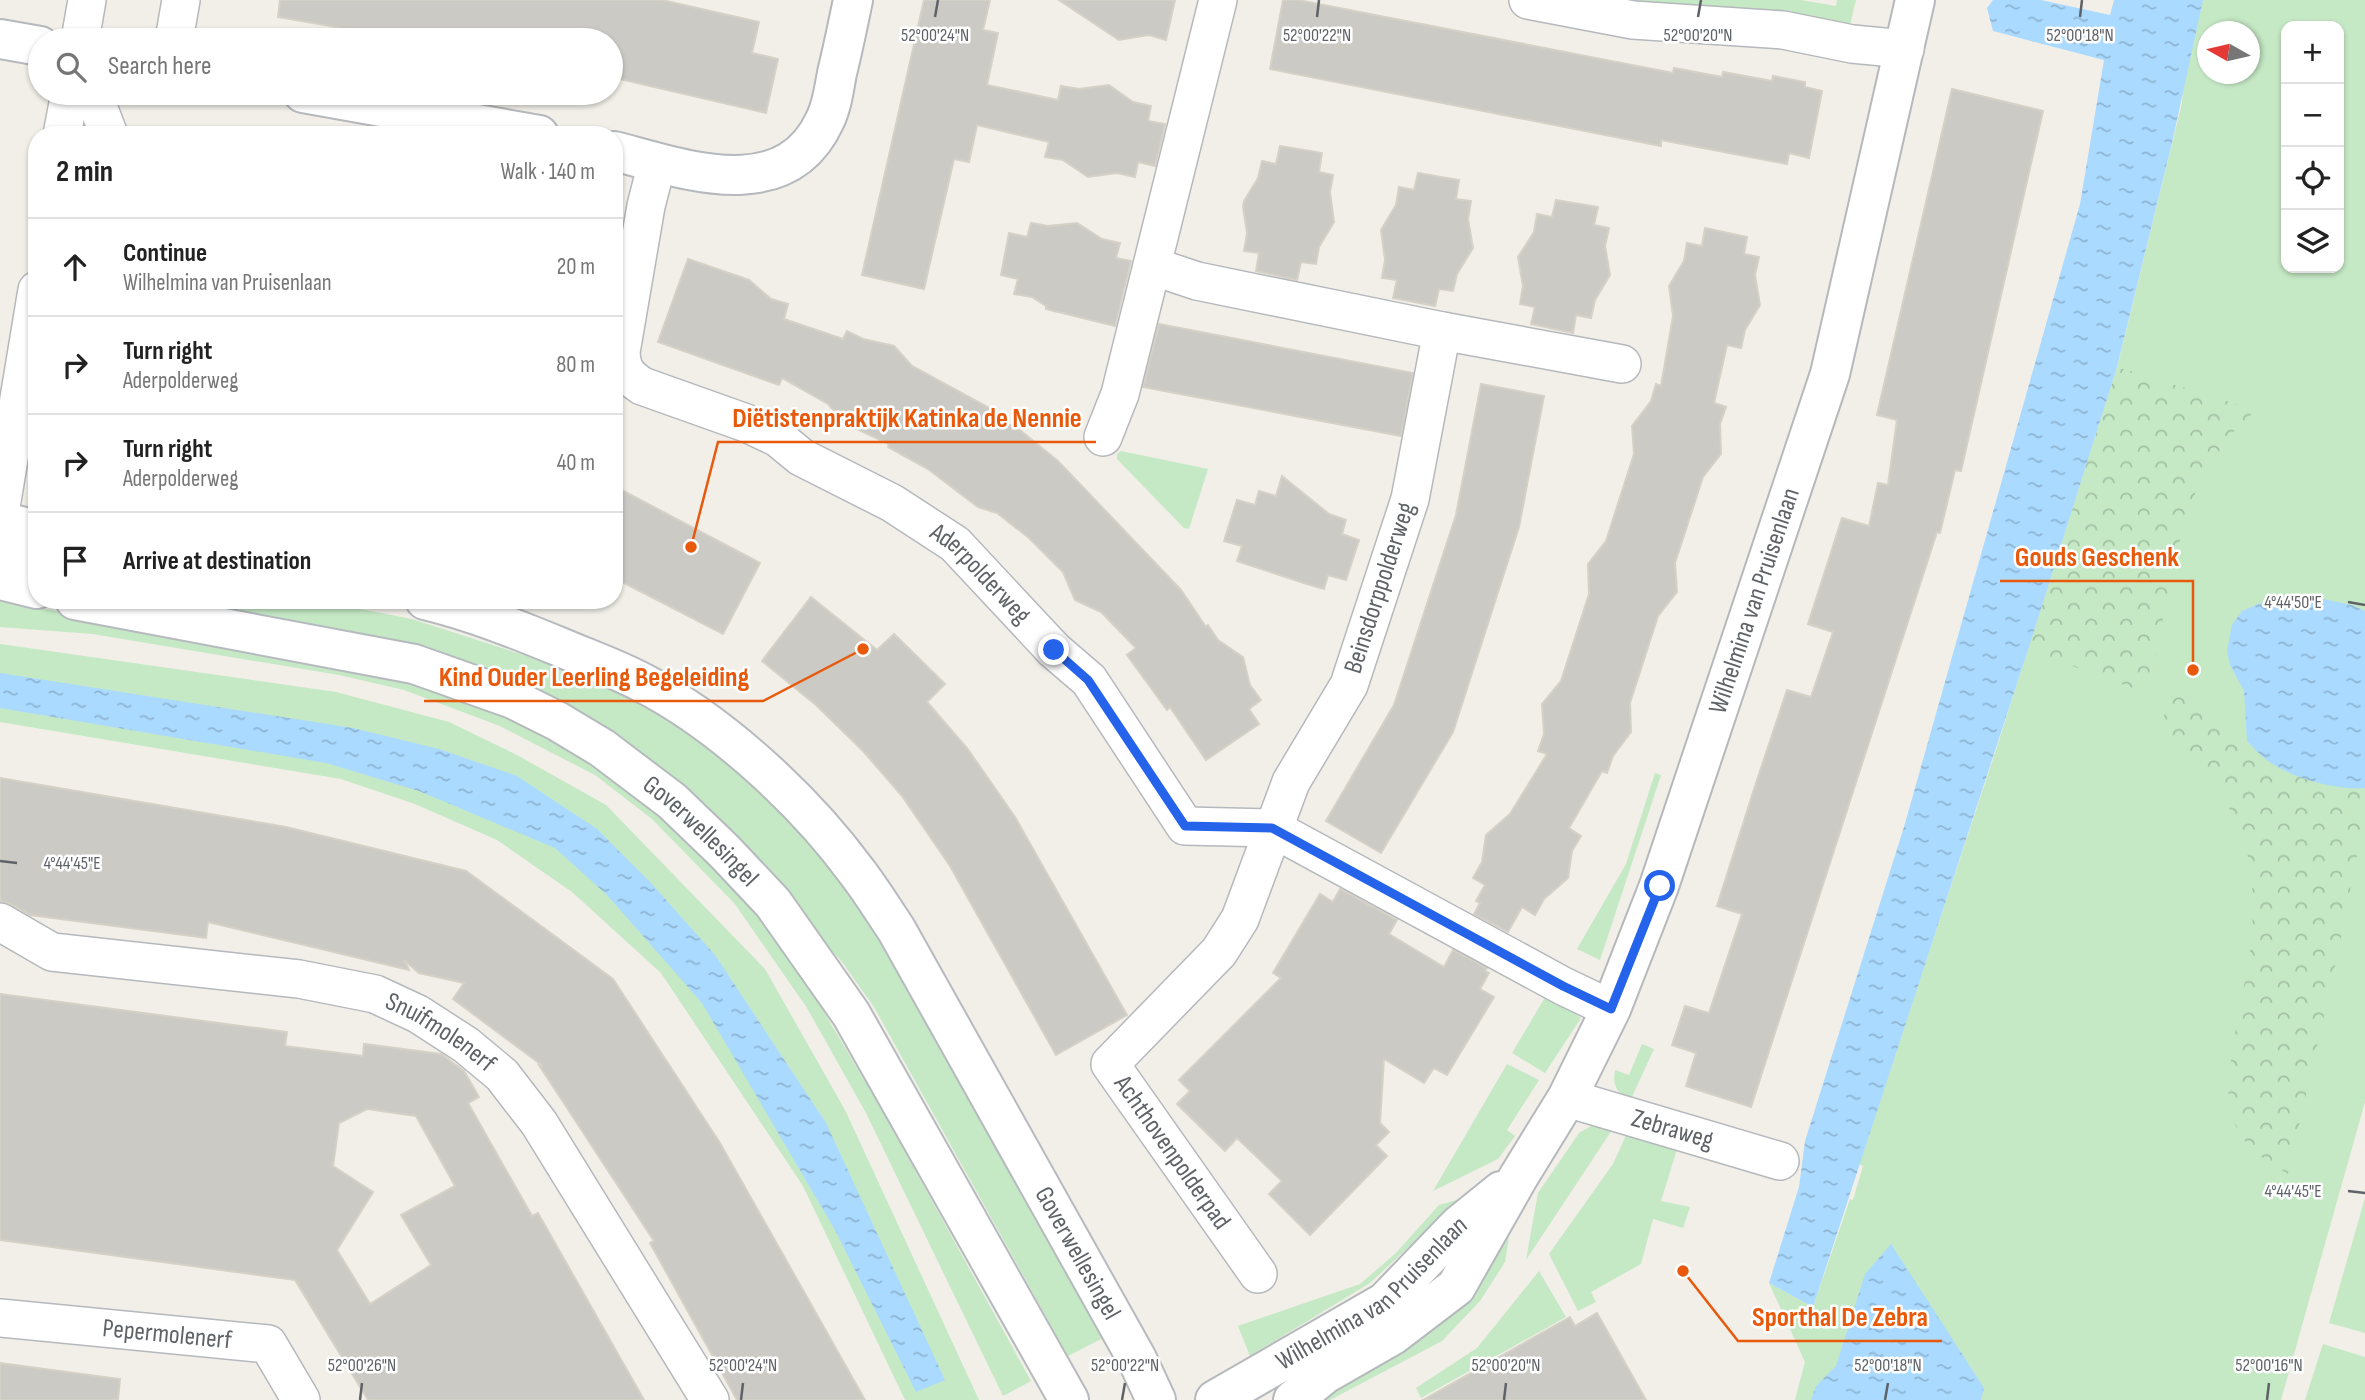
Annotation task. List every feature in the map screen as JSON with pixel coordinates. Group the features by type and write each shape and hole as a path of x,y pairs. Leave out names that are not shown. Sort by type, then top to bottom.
{"street":[{"path":"82,28 87,0"},
{"path":"176,28 181,0"},
{"path":"623,154 657,163 728,176 748,176 785,164 801,153 825,119 853,0"},
{"path":"1103,437 1121,394 1218,0"},
{"path":"1528,0 1633,20 1783,30 1852,44 1905,48"},
{"name":"Wilhelmina van Pruisenlaan","path":"1293,1400 1325,1374 1393,1335 1456,1287 1567,1098 1611,1009 1660,886 1830,374 1915,0"},
{"path":"0,39 28,44"},
{"path":"64,126 68,105"},
{"path":"98,105 106,126"},
{"path":"370,105 488,126"},
{"name":"Aderpolderweg","path":"623,340 646,206 657,163"},
{"path":"1152,267 1197,281 1442,331 1622,364"},
{"name":"Beinsdorppolderweg","path":"1272,828 1291,782 1349,685 1410,499 1442,331"},
{"path":"0,513 28,344"},
{"name":"Aderpolderweg","path":"623,368 628,377 642,386 746,423 778,439 801,457 892,503 955,544 1054,650 1088,680 1185,826 1272,828 1563,986 1611,1009"},
{"path":"0,523 28,528"},
{"path":"0,523 24,577"},
{"name":"Goverwellesingel","path":"123,609 414,664 464,680 513,699 558,721 602,748 672,801 773,903 851,1014 1069,1400"},
{"name":"Goverwellesingel","path":"460,609 643,682 691,711 737,745 799,804 856,870 896,929 1131,1347 1156,1400"},
{"name":"Achthovenpolderpad","path":"1258,1274 1110,1064 1219,952 1240,919 1272,828"},
{"name":"Snuifmolenerf","path":"0,922 52,952 299,979 375,995 418,1014 466,1045 502,1075 539,1123 710,1400"},
{"name":"Zebraweg","path":"1567,1098 1780,1161"},
{"name":"Wilhelmina van Pruisenlaan","path":"1214,1400 1385,1302 1459,1225 1519,1176"},
{"name":"Pepermolenerf","path":"0,1318 268,1344 302,1400"}],"green space":[{"path":"1596,0 1801,0 1836,6 1837,0 1856,0 1849,29"},
{"path":"2189,0 2365,0 2365,1102 2281,1400 1795,1400 1805,1362 1769,1283 1813,1307 1850,1199 1853,1200 1863,1166 1859,1164 1996,750 2117,368 2182,103"},
{"path":"2117,367 2256,410 2229,436 2201,478 2183,527 2147,693 2028,650"},
{"path":"1121,451 1208,469 1189,529 1184,528 1117,459 1117,454"},
{"path":"0,601 28,606 28,609 46,609 256,646 419,679 515,714 666,812 780,938 882,1110 1031,1381 1003,1396 866,1113 807,1008 735,904 652,819 595,775 500,726 404,690 339,675 93,634 0,627"},
{"path":"178,609 360,609 412,619 629,689 696,729 794,823 874,919 1113,1333 1068,1356 874,1007 842,962 731,837 592,729"},
{"path":"0,644 336,692 449,722 517,755 606,805 765,969 845,1110 979,1400 905,1400 803,1186 661,973 572,892 497,840 415,804 341,779 0,722"},
{"path":"2170,690 2247,741 2269,762 2308,780 2352,789 2365,788 2365,814 2335,967 2288,1174 2264,1159 2245,1141 2231,1114 2229,1072 2250,951 2253,916 2248,855 2239,828 2226,803 2187,757 2160,734"},
{"path":"1655,773 1661,775 1600,960 1577,949 1626,864"},
{"path":"1547,994 1581,1018 1545,1073 1512,1053"},
{"path":"1642,1044 1654,1049 1630,1101 1616,1088 1615,1070 1629,1075"},
{"path":"1507,1064 1539,1080 1507,1130 1515,1136 1498,1159 1433,1191"},
{"path":"1591,1126 1612,1130 1526,1260 1538,1193 1579,1133"},
{"path":"1627,1133 1677,1149 1661,1201 1690,1207 1683,1228 1653,1219 1641,1264 1591,1292 1596,1302 1578,1311 1549,1254 1613,1164"},
{"path":"2365,1198 2365,1333 2329,1323"},
{"path":"1460,1199 1370,1283 1250,1356 1238,1326 1360,1284 1396,1253 1439,1205"},
{"path":"1509,1237 1505,1262 1480,1301 1442,1341 1330,1400 1310,1400 1471,1290"},
{"path":"1539,1271 1566,1317 1421,1398 1416,1388 1477,1348"},
{"path":"2323,1344 2365,1357 2365,1400 2305,1400"}],"water":[{"path":"1993,0 2041,0 2110,15 2114,0 2203,0 2172,143 2117,367 2028,650 1813,1307 1769,1283 1799,1187 1805,1141 1904,827 2080,204 2104,60 1993,31 1987,8"},
{"path":"2313,597 2352,605 2365,611 2365,788 2328,785 2302,778 2268,761 2247,741 2244,691 2230,665 2227,651 2232,625 2242,611 2270,599"},
{"path":"0,673 353,728 439,749 517,776 597,829 651,883 715,955 826,1123 945,1380 916,1392 835,1230 702,1003 607,895 555,848 419,791 326,763 0,708"},
{"path":"1891,1244 1984,1388 1981,1400 1811,1400 1816,1386 1836,1366 1865,1274"}],"building":[{"path":"280,0 662,0 759,22 752,53 778,59 766,113 623,80 623,28 341,28 278,17"},
{"path":"924,0 990,0 983,30 998,33 987,85 1058,100 1061,86 1079,89 1109,85 1133,102 1151,106 1148,121 1165,124 1155,166 1138,162 1135,177 1117,173 1088,177 1063,160 1045,157 1049,142 977,125 969,162 954,159 924,289 862,275"},
{"path":"1059,0 1175,0 1166,40 1149,35 1119,40"},
{"path":"1283,0 1298,0 1673,73 1674,68 1722,77 1723,72 1772,81 1773,76 1805,82 1805,87 1822,91 1809,158 1789,153 1787,164 1661,140 1661,146 1270,69"},
{"path":"1952,89 2043,111 1961,471 1955,470 1940,533 1937,532 1751,1107 1686,1086 1696,1053 1672,1045 1685,1006 1709,1013 1742,914 1717,906 1755,786 1787,690 1811,697 1833,632 1808,624 1842,518 1869,526 1878,483 1888,485 1897,420 1877,415"},
{"path":"1280,146 1322,153 1319,172 1333,175 1330,192 1334,222 1319,247 1316,264 1301,262 1297,280 1256,271 1259,253 1244,251 1247,233 1244,201 1258,178 1262,161 1276,164"},
{"path":"1418,173 1459,180 1456,199 1471,201 1468,219 1473,248 1457,274 1453,291 1439,289 1435,306 1393,298 1397,280 1382,278 1385,260 1381,230 1396,205 1399,187 1414,190"},
{"path":"1556,200 1598,207 1594,225 1609,228 1605,246 1610,275 1595,300 1591,318 1576,315 1573,333 1531,324 1535,307 1520,304 1523,286 1518,257 1534,232 1537,214 1552,217"},
{"path":"1031,223 1048,226 1077,223 1102,239 1120,243 1116,258 1131,261 1115,326 1046,309 1046,306 1032,297 1014,294 1018,279 1001,275 1009,233 1027,237"},
{"path":"1705,228 1747,237 1744,254 1759,257 1755,275 1760,305 1745,330 1741,348 1727,345 1714,403 1726,407 1720,424 1721,454 1703,477 1675,563 1677,592 1658,616 1630,703 1631,732 1613,756 1607,773 1602,771 1569,828 1581,836 1572,851 1568,878 1544,899 1535,915 1522,907 1508,932 1474,914 1480,903 1476,901 1485,885 1473,878 1482,862 1486,835 1510,814 1547,754 1538,751 1544,734 1542,704 1561,681 1589,594 1588,564 1606,541 1634,454 1632,426 1651,401 1656,384 1661,386 1673,316 1669,286 1684,261 1687,243 1702,246"},
{"path":"688,259 749,280 771,299 788,304 784,319 843,339 847,331 863,339 894,346 912,366 993,410 987,418 1016,427 1058,461 1181,590 1218,640 1243,657 1250,685 1261,700 1249,709 1259,724 1206,760 1170,707 1167,710 1127,655 1136,648 1101,612 1075,600 1063,572 1029,538 997,513 978,507 928,469 888,447 889,444 846,424 828,404 782,378 779,385 658,342"},
{"path":"1159,324 1413,373 1401,436 1143,387"},
{"path":"1481,384 1544,396 1519,527 1453,732 1381,853 1326,821 1394,705 1456,515"},
{"path":"1282,476 1329,514 1346,520 1342,534 1359,540 1346,580 1328,575 1324,589 1304,583 1237,561 1242,546 1224,541 1237,500 1255,505 1259,491 1276,496"},
{"path":"623,491 760,563 723,634 623,583"},
{"path":"811,597 877,650 894,634 945,684 927,702 967,748 1015,817 1127,1015 1056,1055 950,866 902,796 863,751 816,705 762,661"},
{"path":"0,778 286,827 466,871 613,979 720,1143 865,1400 737,1400 650,1243 654,1241 539,1065 543,1066 453,999 464,983 419,973 404,960 409,970 208,922 206,938 30,915 0,901"},
{"path":"1340,889 1397,920 1389,934 1444,967 1453,950 1487,968 1485,971 1489,973 1480,989 1494,997 1447,1075 1434,1068 1424,1083 1384,1059 1380,1123 1389,1132 1376,1145 1387,1156 1310,1235 1269,1194 1282,1181 1237,1138 1225,1151 1177,1104 1190,1091 1179,1080 1281,978 1273,973 1320,894 1333,902"},
{"path":"0,994 287,1032 285,1046 363,1056 364,1044 441,1054 464,1071 479,1097 468,1103 532,1216 538,1213 644,1400 368,1400 295,1280 0,1240","holes":["367,1109 416,1116 455,1186 401,1215 431,1265 370,1304 337,1250 373,1192 333,1166 339,1123"]},
{"path":"1597,1313 1646,1400 1423,1400 1570,1317 1575,1326"},
{"path":"0,1363 120,1379 118,1400 0,1400"}],"place":[{"name":"Diëtistenpraktijk Katinka de Nennie","path":"691,547"},
{"name":"Kind Ouder Leerling Begeleiding","path":"863,649"},
{"name":"Gouds Geschenk","path":"2193,670"},
{"name":"Sporthal De Zebra","path":"1683,1271"}],"route":[{"path":"1054,650 1088,680 1185,826 1272,828 1563,986 1611,1009 1660,886"}]}
